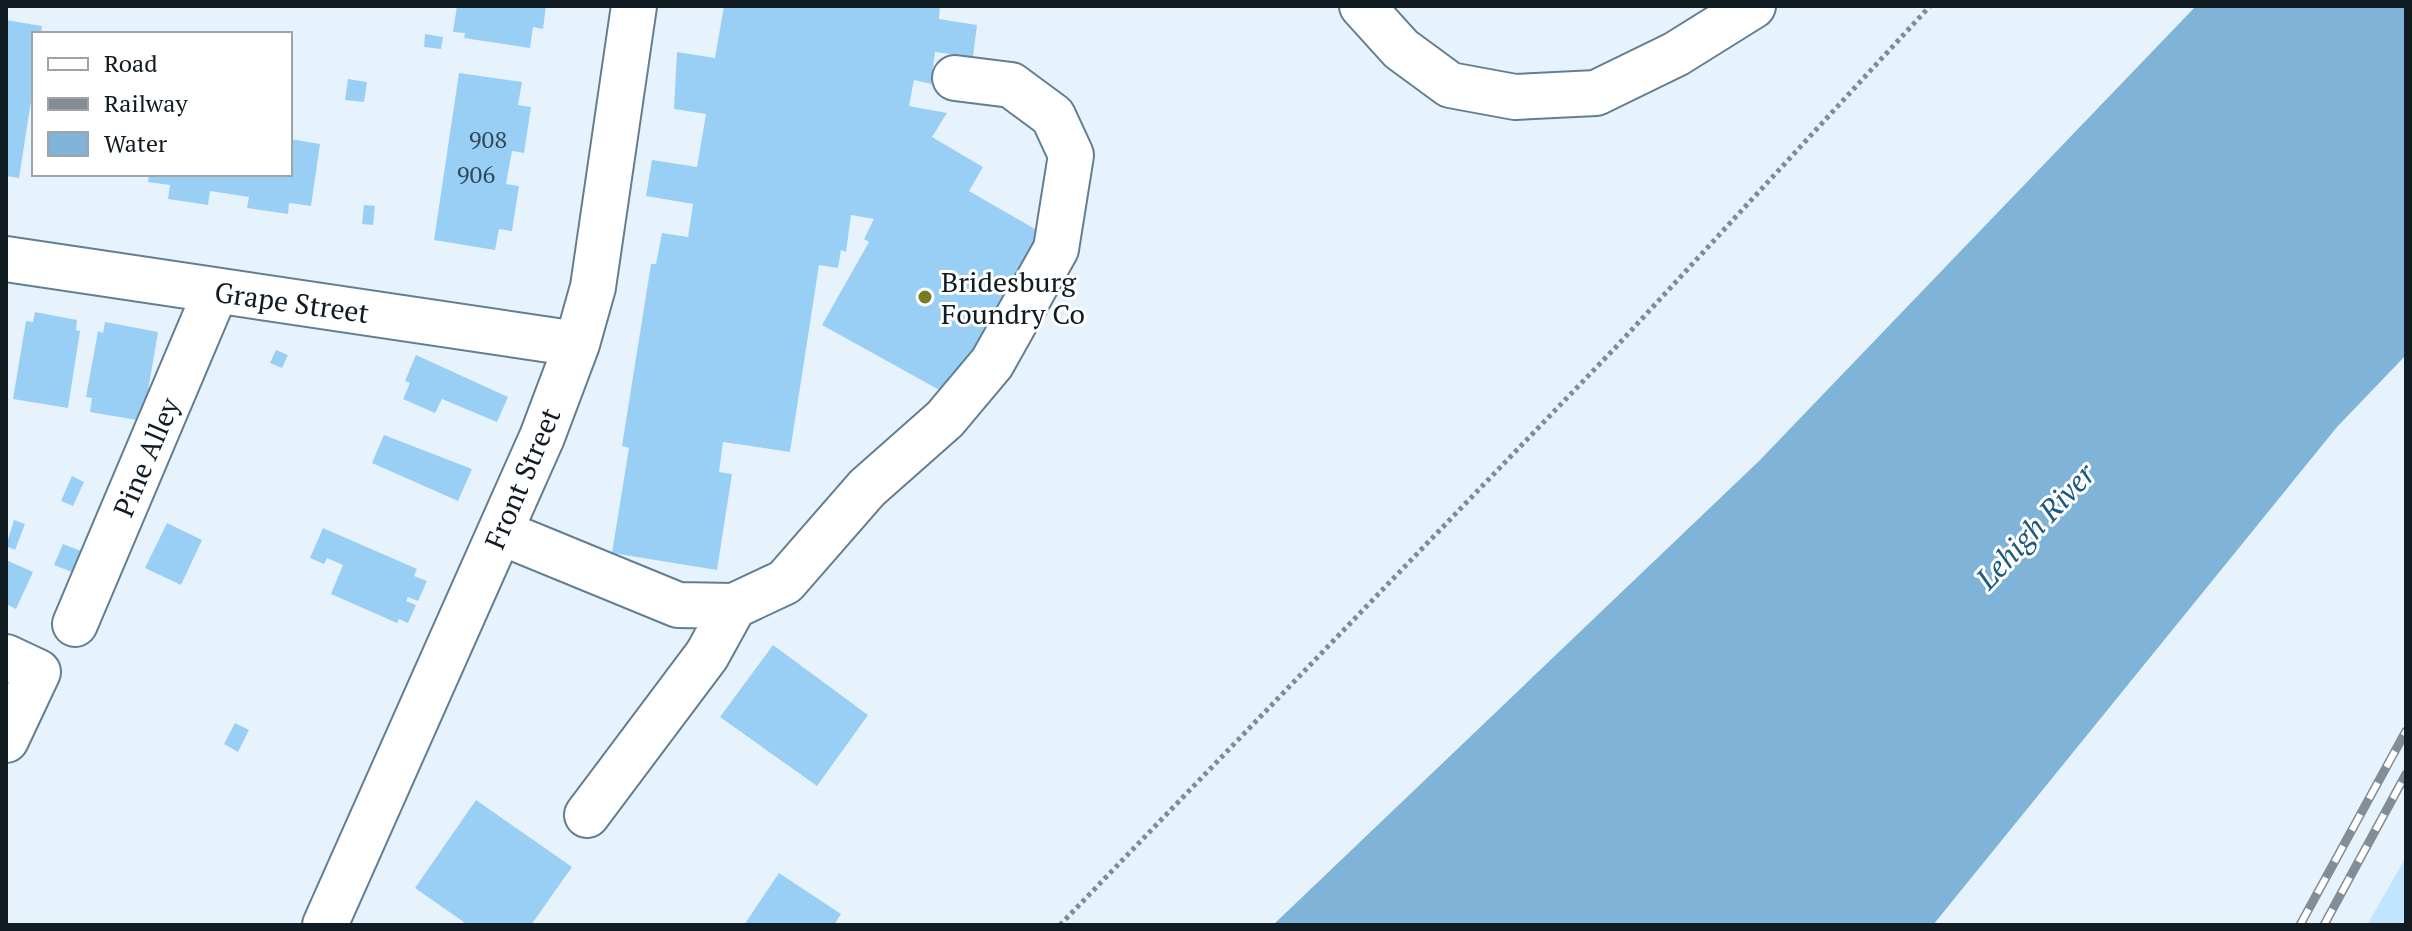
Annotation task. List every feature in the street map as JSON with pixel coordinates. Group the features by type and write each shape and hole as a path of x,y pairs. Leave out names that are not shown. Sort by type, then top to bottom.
{"street":[{"name":"Front Street","path":"325,925 542,437 577,344 593,287 634,6"},
{"path":"1362,6 1401,49 1450,85 1515,97 1596,93 1676,54 1753,6"},
{"path":"500,532 678,605 734,606 785,582 867,488 945,419 992,363 1056,249 1071,155 1053,116 1011,85 955,78"},
{"name":"Grape Street","path":"6,259 577,344"},
{"name":"Pine Alley","path":"75,624 216,291"},
{"path":"587,815 707,655 734,606"},
{"path":"6,657 38,672 6,740"}],"path":[{"path":"1060,925 1615,348 1930,6"}],"shaded area":[{"path":"2406,857 2406,925 2367,925"}],"water":[{"name":"Lehigh River","path":"2196,6 2406,6 2406,355 2337,427 1933,925 1273,925 1759,461"}],"building":[{"path":"457,6 546,6 543,29 533,27 530,48 464,38 465,33 453,32"},
{"name":"Bridesburg Foundry Co","path":"724,6 940,6 939,19 977,25 973,57 935,52 931,84 914,80 909,106 947,113 932,137 983,167 969,191 1047,236 952,397 822,325 869,242 864,239 874,219 851,215 846,252 841,250 838,268 819,265 790,452 723,442 719,472 732,474 717,570 612,553 629,448 622,446 651,264 656,264 662,233 688,237 693,204 646,196 652,160 697,167 706,114 674,109 677,52 715,58"},
{"path":"6,20 42,26 41,32 32,32 32,95 19,178 6,176"},
{"path":"425,34 443,37 441,49 424,47"},
{"path":"459,73 522,82 518,105 531,107 524,153 512,151 506,184 519,186 512,231 499,229 495,250 434,240"},
{"path":"348,79 367,82 364,102 345,100"},
{"path":"292,139 320,144 311,206 289,203 288,214 247,208 249,197 210,191 208,205 168,199 170,185 148,182 149,176 292,176"},
{"path":"364,205 375,206 373,225 362,224"},
{"path":"35,312 77,320 76,330 80,331 68,408 13,399 26,321 33,322"},
{"path":"105,322 158,332 143,421 90,412 92,398 86,397 98,331 103,333"},
{"path":"276,350 288,355 282,368 270,363"},
{"path":"416,355 508,397 497,422 442,399 435,413 403,399 410,383 405,381"},
{"path":"384,435 472,469 458,501 372,463"},
{"path":"72,476 84,482 73,506 61,501"},
{"path":"14,520 25,524 15,550 6,546"},
{"path":"167,523 202,540 181,585 145,568"},
{"path":"323,528 417,569 414,576 427,581 418,601 408,597 406,601 416,605 408,623 399,619 397,623 331,594 343,565 327,558 324,564 310,558"},
{"path":"63,544 81,551 72,572 54,565"},
{"path":"6,560 33,572 16,609 6,604"},
{"path":"773,645 868,715 817,786 720,717"},
{"path":"235,723 249,730 238,752 224,744"},
{"path":"476,800 572,867 531,925 468,925 415,888"},
{"path":"779,873 841,914 834,925 744,925"}],"railway":[{"path":"2300,925 2406,731"},
{"path":"2324,925 2406,774"}],"place":[{"name":"Bridesburg Foundry Co","path":"925,297"}]}
